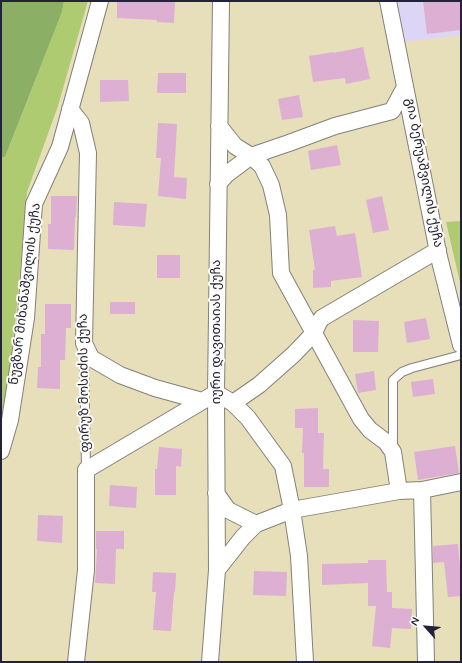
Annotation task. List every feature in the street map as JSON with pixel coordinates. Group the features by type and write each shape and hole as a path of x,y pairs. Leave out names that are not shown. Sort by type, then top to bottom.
{"street":[{"name":"ნუგზარ მიხანაშვილის ქუჩა","path":"1,451 10,420 26,318 34,204 60,147 100,1"},
{"name":"იური დავითაიას ქუჩა","path":"210,662 217,570 216,393 221,1"},
{"name":"გია ბერუაშვილის ქუჩა","path":"388,1 438,250 461,345"},
{"path":"218,184 227,174 251,156 334,126 392,111 405,88"},
{"name":"ფირუზ მოსიძის ქუჩა","path":"70,109 81,123 88,153 84,343"},
{"path":"219,126 235,146 251,156 262,166 271,185 278,215 280,274 362,419 370,430 386,442 393,452 399,491"},
{"path":"233,403 259,385 294,354 314,333 322,318 438,250"},
{"path":"84,343 91,358 120,376 155,388 202,401"},
{"path":"86,470 216,393 233,403 248,418 283,466 299,556 305,662"},
{"name":"ფირუზ მოსიძის ქუჩა","path":"76,662 86,570 86,470"},
{"path":"217,570 243,537 256,524 292,510 399,491 422,490 461,482"},
{"path":"422,490 426,662"},
{"path":"216,493 228,510 256,524"}],"lane":[{"name":"ფირუზ მოსიძის ქუჩა","path":"84,343 86,470"},
{"path":"393,452 393,380 402,372 461,355"}],"shaded area":[{"path":"397,1 461,1 461,35 404,42"}],"green space":[{"path":"1,1 64,1 62,12 5,157 1,157"},
{"path":"64,1 88,1 58,106 27,192 6,406 1,422 1,157 5,157 62,12"},
{"path":"461,221 461,287 446,222"}],"building":[{"path":"117,1 175,1 174,23 157,22 157,20 117,18"},
{"path":"423,1 461,1 461,30 427,34"},
{"path":"363,47 370,79 346,84 345,78 313,82 309,56"},
{"path":"158,73 186,73 186,93 157,93"},
{"path":"100,80 128,80 129,101 100,102"},
{"path":"299,95 303,117 282,120 278,99"},
{"path":"158,123 177,124 174,177 187,178 186,199 158,196 161,158 156,158"},
{"path":"337,145 341,165 311,170 308,151"},
{"path":"51,196 77,196 74,250 48,249 48,224 51,224"},
{"path":"382,196 389,230 373,233 366,200"},
{"path":"114,202 147,204 145,227 113,225"},
{"path":"335,226 337,236 355,233 362,277 331,281 331,287 313,288 313,270 315,270 309,230"},
{"path":"157,255 180,255 180,278 157,278"},
{"path":"110,302 135,302 135,314 110,314"},
{"path":"45,304 71,304 71,328 66,328 65,360 60,360 60,389 37,388 38,367 41,367 41,334 45,334"},
{"path":"426,318 430,339 407,343 404,322"},
{"path":"353,320 379,321 378,352 353,352"},
{"path":"374,371 376,390 358,393 355,374"},
{"path":"433,379 435,394 413,397 411,382"},
{"path":"318,408 318,433 324,433 323,469 329,469 329,487 304,487 304,453 302,453 303,428 295,428 295,409"},
{"path":"455,446 459,473 418,480 414,452"},
{"path":"159,447 182,449 181,467 176,466 176,495 155,495 155,469 157,469"},
{"path":"110,485 137,487 136,508 109,506"},
{"path":"38,515 63,516 62,543 37,541"},
{"path":"96,531 124,531 124,549 116,549 115,584 95,583 97,549"},
{"path":"458,544 461,596 448,597 444,562 433,563 433,546"},
{"path":"368,560 386,560 387,592 392,592 392,608 412,609 411,629 392,628 390,648 372,646 376,606 368,606 368,583 322,585 322,564 368,563"},
{"path":"254,571 287,572 286,596 253,595"},
{"path":"153,572 176,573 171,631 153,630 156,592 152,592"}]}
